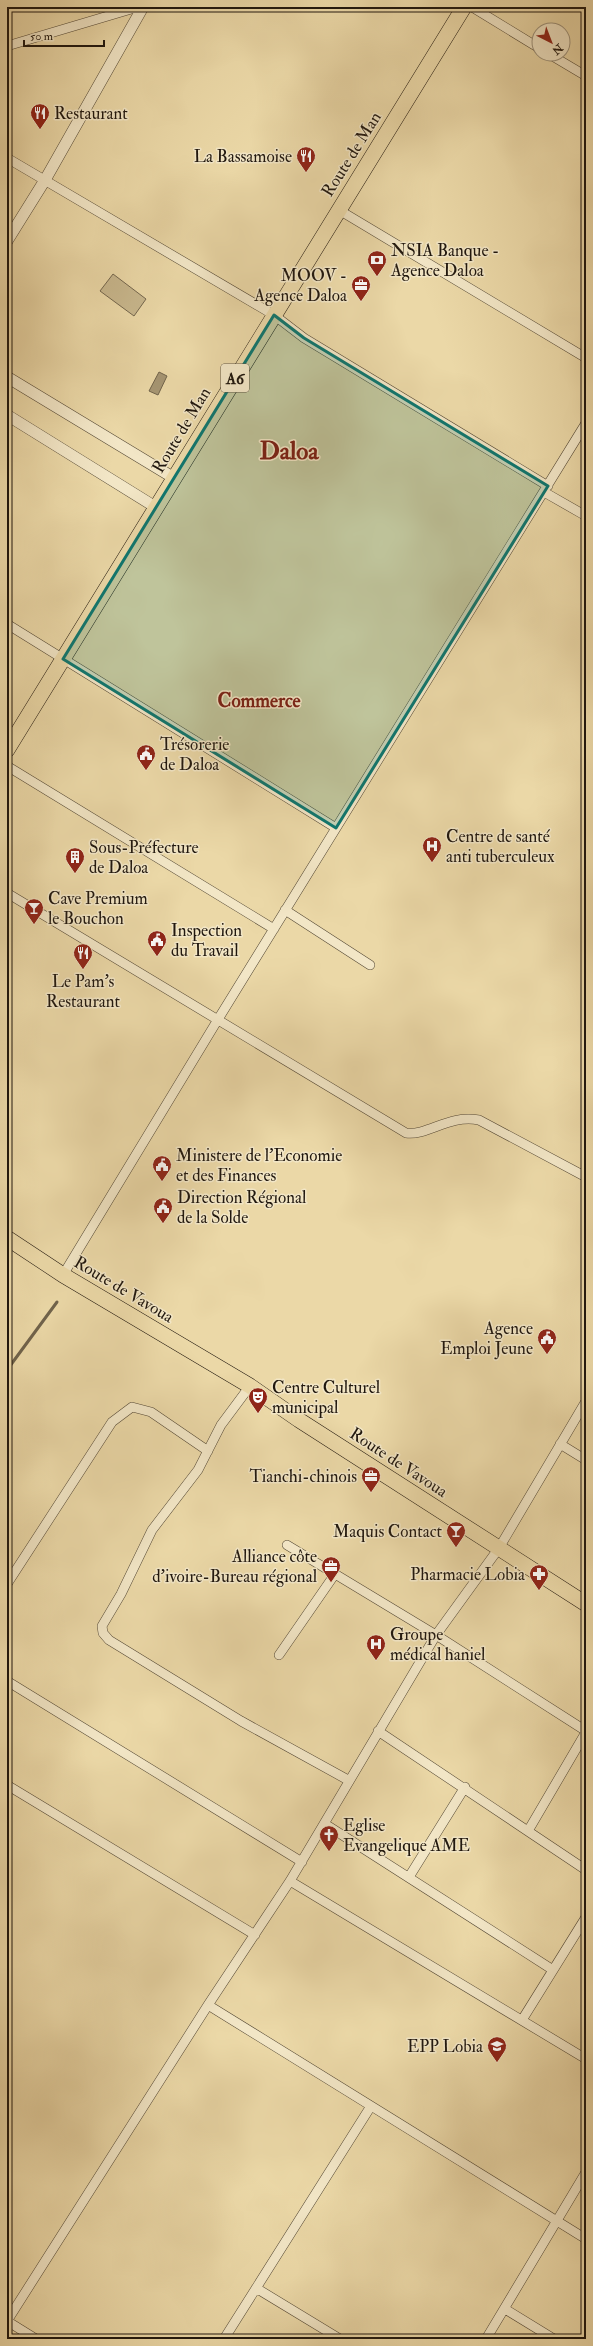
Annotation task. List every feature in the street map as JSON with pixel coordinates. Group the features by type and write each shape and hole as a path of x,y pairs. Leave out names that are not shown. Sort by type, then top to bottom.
{"main road":[{"name":"Route de Man","path":"7,750 464,7"},
{"name":"Route de Vavoua","path":"7,1238 63,1275 250,1386 299,1420 586,1604"}],"street":[{"path":"7,46 138,7"},
{"path":"7,241 45,180 143,7"},
{"path":"472,7 531,43"},
{"path":"562,62 586,76"},
{"path":"7,158 274,315 304,338 546,489 586,516"},
{"path":"339,210 586,358"},
{"path":"7,377 174,478"},
{"path":"7,415 156,508"},
{"path":"63,1275 285,910 586,423"},
{"path":"7,624 336,828"},
{"path":"7,766 274,929"},
{"path":"7,893 406,1133 415,1134 466,1117 480,1120 586,1177"},
{"path":"285,910 370,965"},
{"path":"250,1386 221,1425 198,1470 152,1530 121,1594 102,1626 103,1633 109,1640 241,1721 348,1780"},
{"path":"36,2339 7,2321 208,2004 302,1862 325,1824 348,1780 436,1634 499,1548 586,1401"},
{"path":"7,1584 112,1422 132,1407 151,1412 208,1450"},
{"path":"560,1444 586,1460"},
{"path":"287,1545 436,1634 586,1732 528,1831"},
{"path":"279,1655 335,1574"},
{"path":"7,1681 302,1862"},
{"path":"378,1731 465,1787 586,1870"},
{"path":"7,1785 255,1934"},
{"path":"409,1877 465,1787"},
{"path":"325,1824 553,1970"},
{"path":"290,1881 586,2059"},
{"path":"522,2020 586,1917"},
{"path":"208,2004 586,2239"},
{"path":"224,2339 371,2106"},
{"path":"486,2339 586,2172"},
{"path":"256,2288 340,2339"},
{"path":"505,2308 554,2339"}],"highlighted area":[{"path":"274,315 304,338 548,486 336,828 63,659"}],"shaded area":[{"path":"113,274 146,299 134,316 100,291"},
{"path":"159,372 167,376 158,395 149,391"}],"waterway":[{"path":"7,1370 57,1302"}],"place":[{"name":"Restaurant","path":"40,130"},
{"name":"La Bassamoise","path":"306,173"},
{"name":"NSIA Banque - Agence Daloa","path":"377,277"},
{"name":"MOOV - Agence Daloa","path":"361,302"},
{"name":"Trésorerie de Daloa","path":"146,771"},
{"name":"Centre de santé anti tuberculeux","path":"432,863"},
{"name":"Sous-Préfecture de Daloa","path":"75,874"},
{"name":"Cave Premium le Bouchon","path":"34,925"},
{"name":"Inspection du Travail","path":"157,957"},
{"name":"Le Pam's Restaurant","path":"83,970"},
{"name":"Ministere de l'Economie et des Finances","path":"162,1182"},
{"name":"Direction Régional de la Solde","path":"163,1224"},
{"name":"Agence Emploi Jeune","path":"547,1355"},
{"name":"Centre Culturel municipal","path":"258,1414"},
{"name":"Tianchi-chinois","path":"371,1493"},
{"name":"Maquis Contact","path":"456,1548"},
{"name":"Alliance côte d'ivoire-Bureau régional","path":"331,1583"},
{"name":"Pharmacie Lobia","path":"539,1591"},
{"name":"Groupe médical haniel","path":"376,1661"},
{"name":"Eglise Evangelique AME","path":"329,1852"},
{"name":"EPP Lobia","path":"497,2063"}],"district":[{"name":"Daloa","path":"289,450"},
{"name":"Commerce","path":"259,700"}]}
